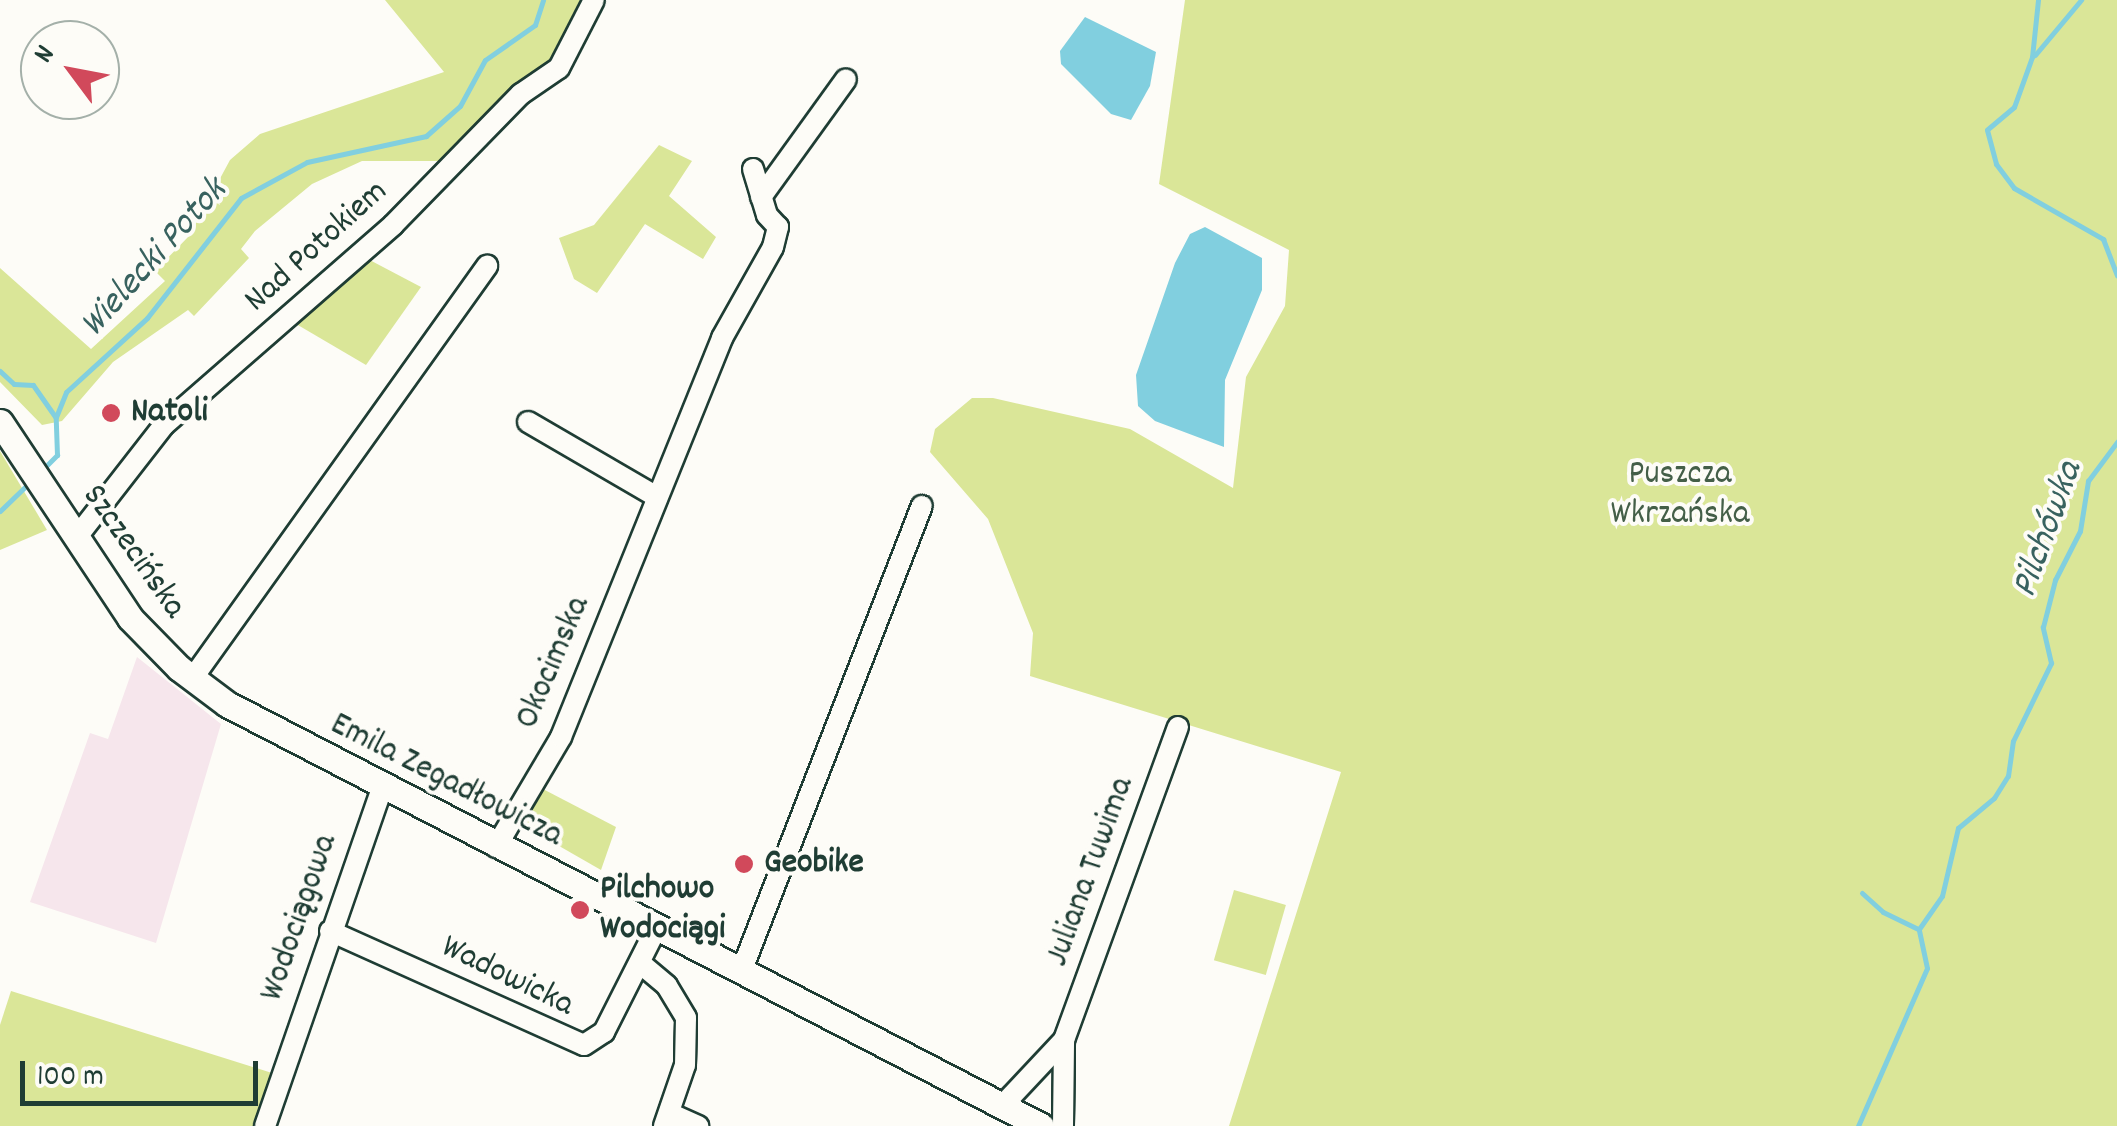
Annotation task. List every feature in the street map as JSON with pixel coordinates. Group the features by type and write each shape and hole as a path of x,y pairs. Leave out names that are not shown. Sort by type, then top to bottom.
{"main road":[{"name":"Szczecińska","path":"0,422 141,631 192,679 227,704"},
{"name":"Emila Zegadłowicza","path":"227,704 382,788 1041,1126"}],"street":[{"name":"Nad Potokiem","path":"76,538 164,425 392,225 521,94 558,68 594,0"},
{"path":"760,197 846,79"},
{"name":"Okocimska","path":"496,846 562,737 722,338 773,247 778,227 760,197 752,169"},
{"path":"192,679 487,266"},
{"path":"528,422 657,497"},
{"path":"741,972 922,506"},
{"name":"Juliana Tuwima","path":"1063,1126 1064,1040 1178,726"},
{"name":"Wodociągowa","path":"265,1126 382,788"},
{"name":"Wadowicka","path":"330,931 577,1045 600,1039 656,929"},
{"path":"640,963 666,986 686,1018 685,1065 668,1120 698,1126"},
{"name":"Juliana Tuwima","path":"1002,1106 1064,1040"}],"shaded area":[{"path":"137,657 221,724 156,943 30,902 90,733 108,739"}],"green space":[{"path":"385,0 588,0 562,55 450,161 362,161 312,184 255,231 241,249 249,258 194,316 188,310 113,362 62,421 42,425 0,382 0,268 91,349 165,281 155,271 189,236 230,160 260,134 444,72"},
{"name":"Puszcza Wkrzańska","path":"1185,0 2117,0 2117,1126 1229,1126 1341,772 1030,676 1033,633 988,519 930,452 935,429 972,398 993,398 1130,429 1233,488 1246,377 1285,306 1289,250 1159,184"},
{"path":"659,145 692,161 669,196 716,237 703,259 645,224 597,293 574,279 559,238 594,225"},
{"path":"364,257 421,287 366,365 291,321"},
{"path":"0,451 47,530 0,550"},
{"path":"541,788 616,827 601,870 519,823"},
{"path":"1234,890 1286,905 1266,975 1214,960"},
{"path":"11,991 272,1073 255,1126 0,1126 0,1025"}],"water":[{"path":"1085,17 1156,52 1150,86 1131,120 1111,114 1061,64 1060,51"},
{"path":"1205,227 1262,258 1262,290 1225,380 1224,447 1155,421 1138,406 1136,375 1175,263 1190,234"}],"waterway":[{"name":"Wielecki Potok","path":"41,471 57,455 56,417 66,392 147,318 241,198 307,162 426,136 460,106 485,60 535,25 543,0"},
{"name":"Pilchówka","path":"2038,0 2032,57 2014,107 1987,130 1996,164 2014,188 2103,239 2117,275"},
{"path":"2035,55 2081,0"},
{"path":"0,371 14,384 33,385 55,417"},
{"name":"Pilchówka","path":"1858,1126 1927,968 1919,929 1942,896 1958,828 1994,798 2008,776 2013,741 2051,663 2043,627 2055,580 2080,531 2088,481 2117,442"},
{"name":"Wielecki Potok","path":"0,511 30,482"},
{"path":"1862,893 1883,912 1918,929"}],"place":[{"name":"Natoli","path":"111,413"},
{"name":"Geobike","path":"744,864"},
{"name":"Pilchowo Wodociągi","path":"580,910"}]}
